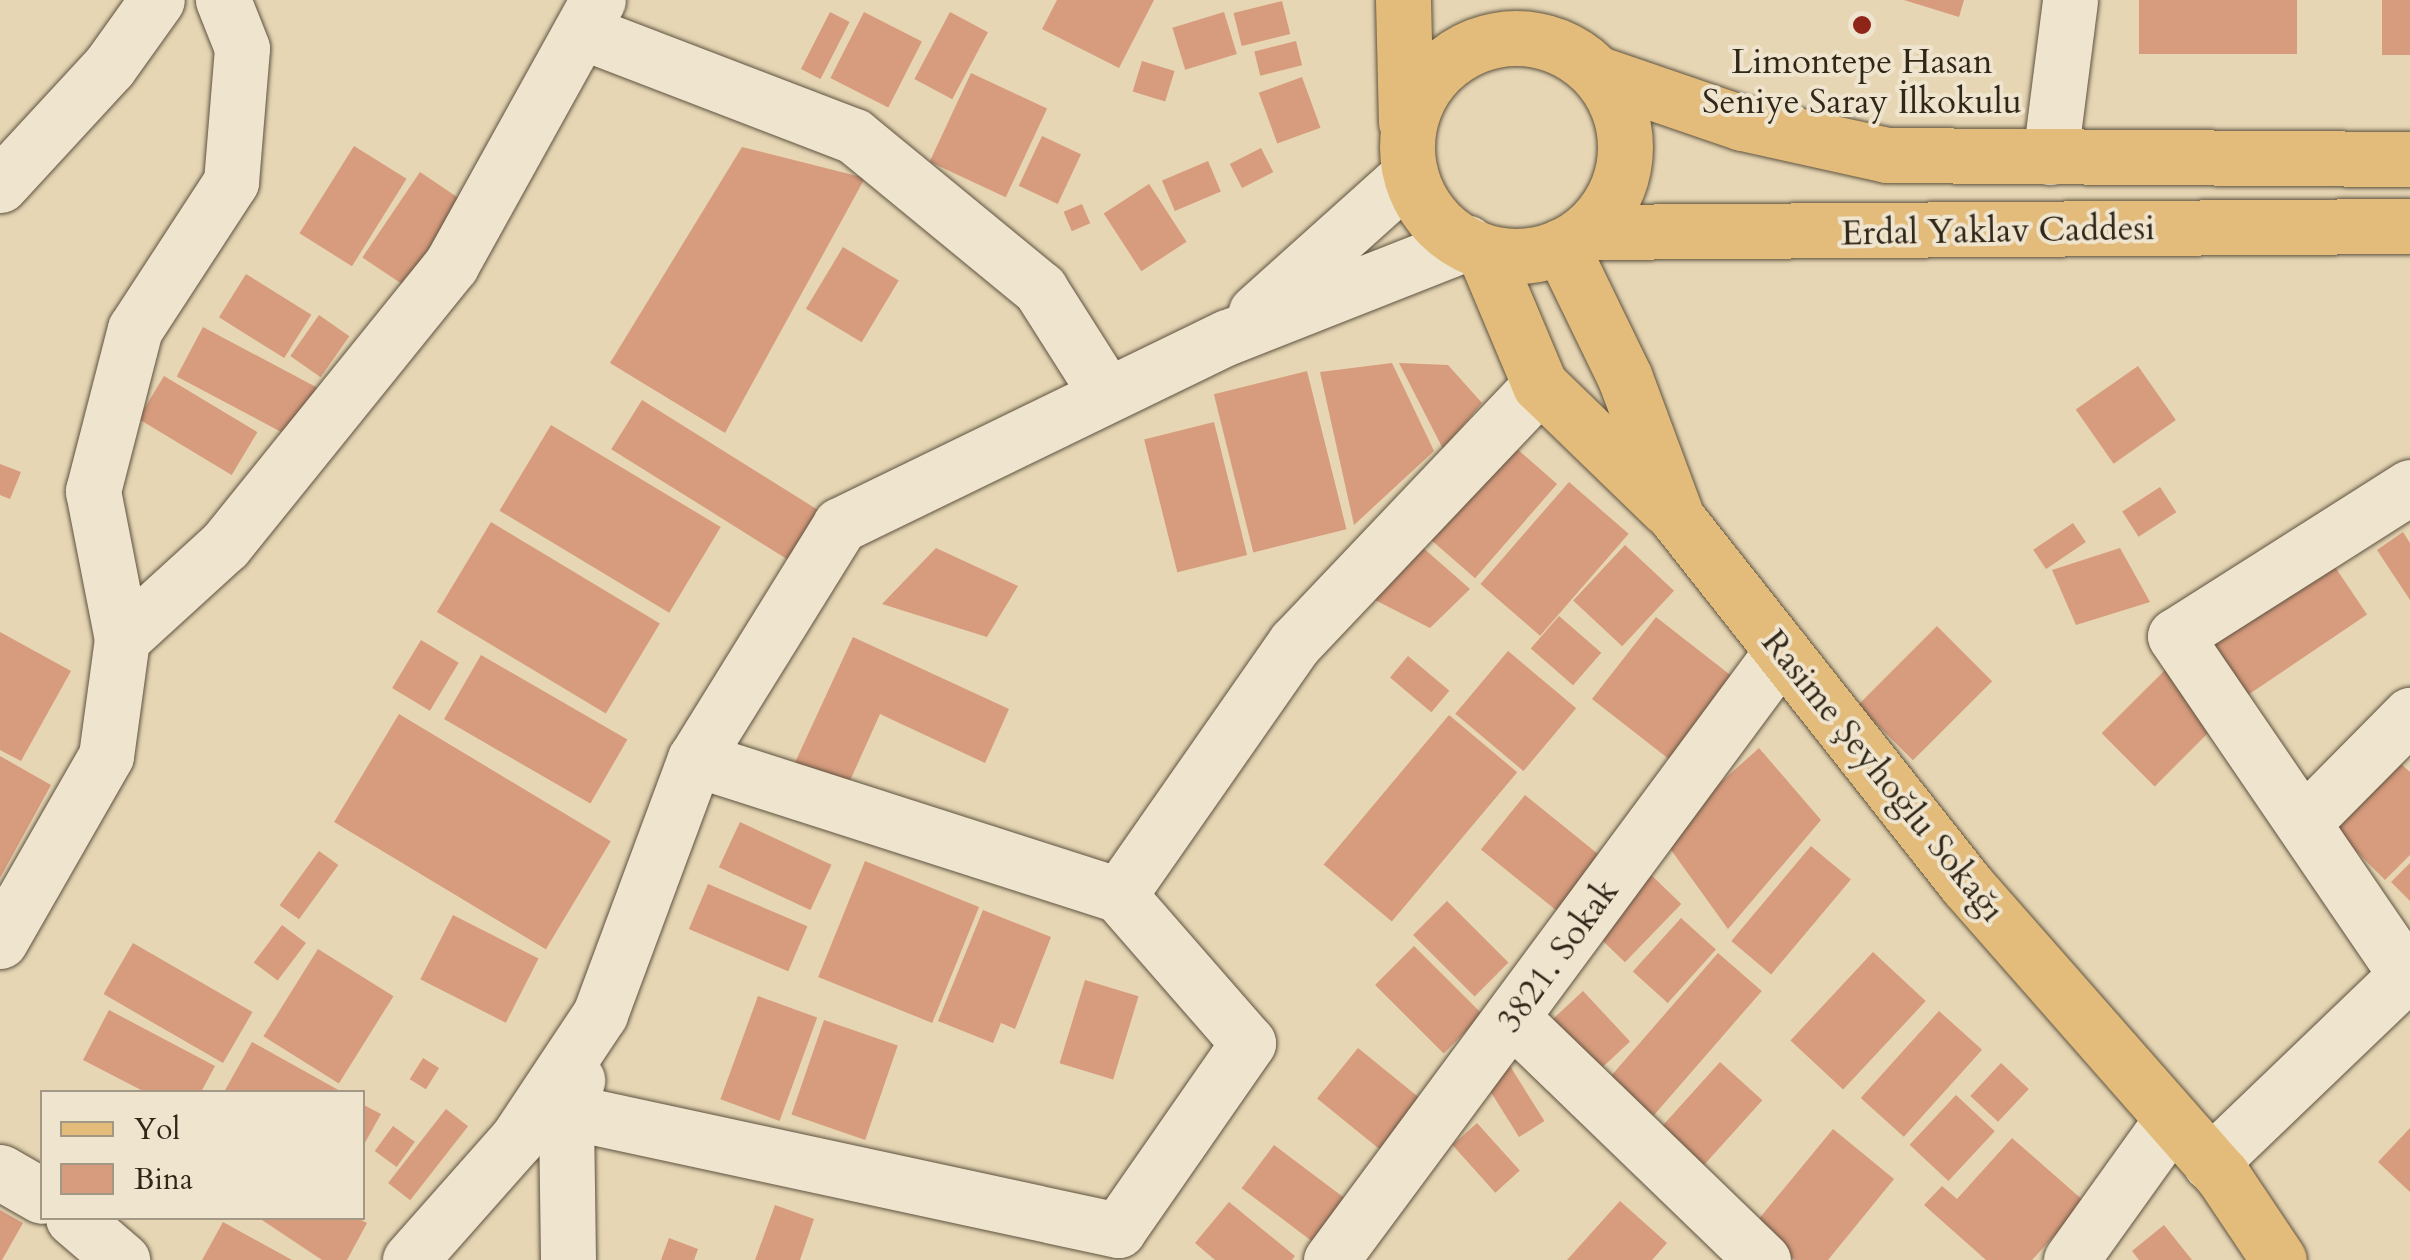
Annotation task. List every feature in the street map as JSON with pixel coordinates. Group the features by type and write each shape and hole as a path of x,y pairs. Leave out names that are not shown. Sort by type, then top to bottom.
{"main road":[{"path":"1403,0 1408,156 1425,208 1475,247 1520,256 1574,239 1610,205 1626,138 1551,0"},
{"path":"1408,156 1416,102 1466,49 1536,39 1585,63"},
{"name":"Erdal Yaklav Caddesi","path":"1585,63 1742,123 1887,156 2410,159"},
{"name":"Erdal Yaklav Caddesi","path":"1574,239 2410,226"},
{"name":"Rasime Şeyhoğlu Sokağı","path":"1574,239 1678,518 1966,884 2210,1162 2279,1260"},
{"path":"1475,247 1540,385 1678,518"}],"street":[{"path":"0,184 109,67 157,0"},
{"path":"2050,156 2070,0"},
{"path":"0,941 106,756 122,639 93,491 110,397 135,329 231,182 237,16"},
{"path":"122,639 225,546 451,265 591,16 854,136 1040,288 1106,393"},
{"path":"1228,337 1408,156"},
{"path":"568,1260 566,1111 600,1014 695,759 840,525 1228,337 1475,247"},
{"path":"1119,895 1294,643 1540,385"},
{"path":"2210,1162 2408,975 2306,820 2176,636 2410,488"},
{"name":"3821. Sokak","path":"1331,1260 1782,651"},
{"path":"2306,820 2410,715"},
{"path":"566,1111 1118,1230 1248,1043 1119,895 695,759"},
{"path":"410,1260 517,1138 600,1014"},
{"path":"1512,1018 1730,1249"},
{"path":"2071,1260 2172,1120"},
{"path":"0,1172 40,1195"},
{"path":"74,1220 122,1260"}],"building":[{"path":"1057,0 1154,0 1119,68 1042,29"},
{"path":"1904,0 1964,0 1959,17"},
{"path":"2139,0 2297,0 2297,54 2139,54"},
{"path":"2382,0 2410,0 2410,55 2382,55"},
{"path":"1282,1 1290,34 1242,46 1233,13"},
{"path":"830,12 850,22 821,79 801,69"},
{"path":"864,12 922,42 888,107 830,78"},
{"path":"950,12 988,32 952,99 914,79"},
{"path":"1224,12 1237,54 1185,70 1172,28"},
{"path":"1296,41 1302,65 1260,76 1254,51"},
{"path":"1142,61 1175,71 1165,102 1133,92"},
{"path":"971,73 1047,108 1006,197 930,162"},
{"path":"1302,77 1320,128 1277,143 1259,93"},
{"path":"1042,136 1081,154 1058,204 1019,186"},
{"path":"354,146 407,179 352,266 299,233"},
{"path":"742,147 865,178 725,433 610,363"},
{"path":"1261,148 1273,172 1242,188 1230,164"},
{"path":"1208,161 1221,191 1175,211 1162,181"},
{"path":"420,172 461,200 404,285 362,257"},
{"path":"1149,184 1187,242 1141,271 1104,213"},
{"path":"1082,204 1090,223 1072,231 1064,212"},
{"path":"843,247 899,280 862,342 806,309"},
{"path":"246,274 311,315 284,358 219,317"},
{"path":"319,315 349,336 321,377 290,356"},
{"path":"203,327 317,388 291,437 177,376"},
{"path":"1392,363 1434,451 1354,525 1320,372"},
{"path":"1399,363 1448,365 1482,403 1443,449"},
{"path":"2138,366 2176,420 2114,464 2076,410"},
{"path":"1307,371 1346,529 1253,552 1214,394"},
{"path":"164,376 257,432 232,475 138,419"},
{"path":"642,400 832,519 801,568 611,449"},
{"path":"1214,422 1247,555 1177,572 1144,439"},
{"path":"551,425 721,527 669,613 499,511"},
{"path":"1502,436 1557,484 1475,578 1420,530"},
{"path":"0,464 21,472 10,499 0,495"},
{"path":"1569,482 1629,534 1540,636 1480,584"},
{"path":"2160,487 2176,512 2139,537 2122,512"},
{"path":"491,522 660,623 606,713 437,612"},
{"path":"2073,523 2086,542 2046,569 2033,550"},
{"path":"2403,532 2410,543 2410,600 2377,550"},
{"path":"1413,539 1470,589 1430,628 1375,600"},
{"path":"1625,545 1674,591 1622,646 1573,601"},
{"path":"936,548 1018,586 987,637 882,604"},
{"path":"2120,548 2150,602 2076,625 2052,570"},
{"path":"2333,564 2367,615 2241,700 2207,649"},
{"path":"1559,616 1601,653 1573,685 1531,648"},
{"path":"1656,617 1743,685 1679,767 1592,699"},
{"path":"1937,626 1992,681 1913,760 1858,705"},
{"path":"0,632 71,671 21,761 0,750"},
{"path":"853,637 1009,709 985,763 880,714 844,794 792,769"},
{"path":"421,640 459,663 430,711 392,688"},
{"path":"1508,651 1576,708 1523,771 1455,714"},
{"path":"481,655 627,740 590,804 444,719"},
{"path":"1408,656 1449,691 1431,712 1390,677"},
{"path":"2166,669 2219,722 2155,786 2102,733"},
{"path":"399,714 611,841 546,949 334,822"},
{"path":"1449,715 1517,772 1392,922 1324,864"},
{"path":"1759,748 1821,820 1728,929 1661,836"},
{"path":"0,756 51,785 0,878"},
{"path":"2401,764 2410,772 2410,855 2385,880 2335,830"},
{"path":"1525,795 1611,865 1567,919 1481,849"},
{"path":"740,822 832,865 810,910 719,867"},
{"path":"1811,846 1851,879 1771,974 1731,941"},
{"path":"319,851 338,865 299,919 280,905"},
{"path":"865,861 979,907 932,1023 818,977"},
{"path":"2410,863 2410,901 2391,882"},
{"path":"1646,870 1681,904 1625,962 1590,928"},
{"path":"708,884 807,926 788,971 689,929"},
{"path":"1447,901 1509,963 1475,996 1413,935"},
{"path":"983,910 1051,937 1015,1029 1001,1023 993,1043 938,1021"},
{"path":"453,915 539,959 506,1023 420,979"},
{"path":"1681,918 1716,949 1668,1003 1633,972"},
{"path":"282,925 306,943 278,981 254,963"},
{"path":"133,943 253,1012 223,1063 104,994"},
{"path":"1414,946 1483,1015 1444,1053 1375,985"},
{"path":"318,949 393,996 339,1084 263,1036"},
{"path":"1873,952 1926,1001 1843,1090 1790,1040"},
{"path":"1718,953 1762,991 1641,1130 1597,1092"},
{"path":"1085,980 1139,996 1113,1080 1060,1063"},
{"path":"1583,991 1630,1041 1587,1082 1540,1031"},
{"path":"758,996 817,1018 780,1121 720,1099"},
{"path":"109,1010 215,1066 202,1090 141,1090 83,1060"},
{"path":"1939,1011 1982,1050 1904,1137 1861,1098"},
{"path":"824,1020 898,1045 865,1140 791,1115"},
{"path":"252,1042 338,1090 225,1090"},
{"path":"1358,1048 1431,1107 1390,1158 1317,1099"},
{"path":"423,1058 439,1068 426,1089 410,1079"},
{"path":"1720,1062 1762,1100 1695,1175 1652,1137"},
{"path":"2001,1063 2029,1089 1998,1122 1970,1096"},
{"path":"1510,1066 1544,1121 1519,1137 1485,1082"},
{"path":"1956,1095 1995,1131 1948,1181 1910,1145"},
{"path":"365,1106 381,1114 365,1143"},
{"path":"446,1109 468,1126 410,1200 388,1183"},
{"path":"1477,1123 1520,1171 1495,1193 1452,1145"},
{"path":"393,1126 415,1142 397,1167 375,1151"},
{"path":"2410,1128 2410,1192 2378,1162"},
{"path":"1833,1129 1894,1179 1828,1260 1795,1260 1753,1226"},
{"path":"2012,1138 2085,1202 2032,1260 1986,1260 1924,1205 1942,1186 1957,1199"},
{"path":"1274,1145 1353,1205 1321,1248 1242,1188"},
{"path":"1620,1201 1667,1243 1652,1260 1567,1260"},
{"path":"1229,1202 1295,1256 1292,1260 1215,1260 1195,1243"},
{"path":"775,1205 814,1219 800,1260 755,1260"},
{"path":"0,1210 23,1223 2,1260 0,1260"},
{"path":"262,1220 367,1223 347,1260 322,1260"},
{"path":"223,1222 292,1260 202,1260"},
{"path":"2164,1225 2192,1260 2139,1260 2132,1251"},
{"path":"669,1238 698,1249 694,1260 661,1260"}],"place":[{"name":"Limontepe Hasan Seniye Saray İlkokulu","path":"1862,25"}]}
